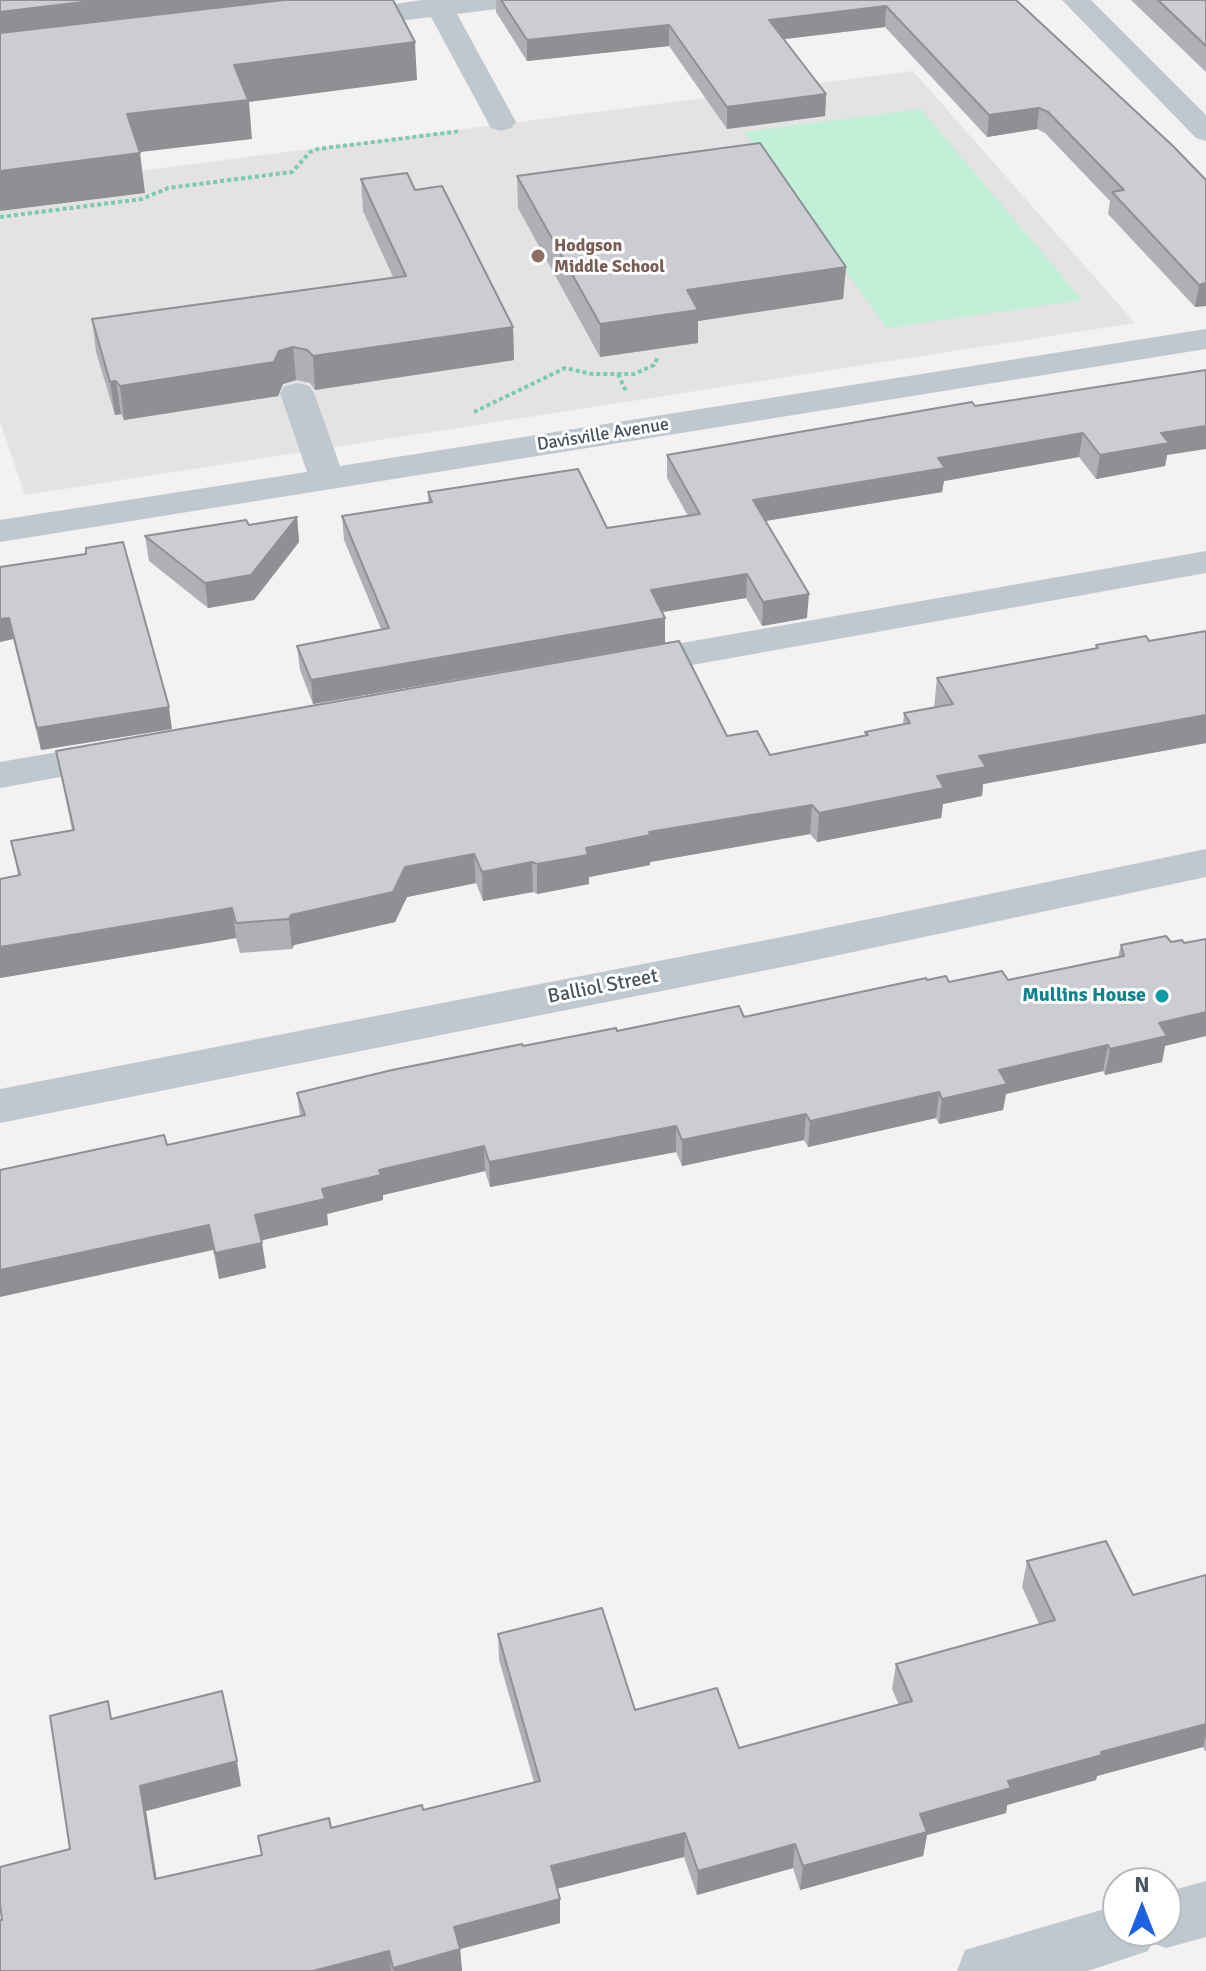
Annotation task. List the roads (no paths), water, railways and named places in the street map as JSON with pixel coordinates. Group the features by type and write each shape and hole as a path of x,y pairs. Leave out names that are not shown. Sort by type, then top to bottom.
{"street":[{"path":"311,23 438,4 506,0"},
{"path":"1076,0 1206,132"},
{"path":"438,4 501,122"},
{"name":"Davisville Avenue","path":"0,531 1206,339"},
{"path":"297,393 327,479"},
{"path":"595,670 1206,562"},
{"path":"0,775 157,748"},
{"name":"Balliol Street","path":"0,1106 792,950 1206,863"},
{"path":"1182,1916 1206,1909"},
{"path":"987,1971 1102,1938"}],"place":[{"name":"Hodgson Middle School","path":"538,256"},
{"name":"Mullins House","path":"1162,996"}]}
